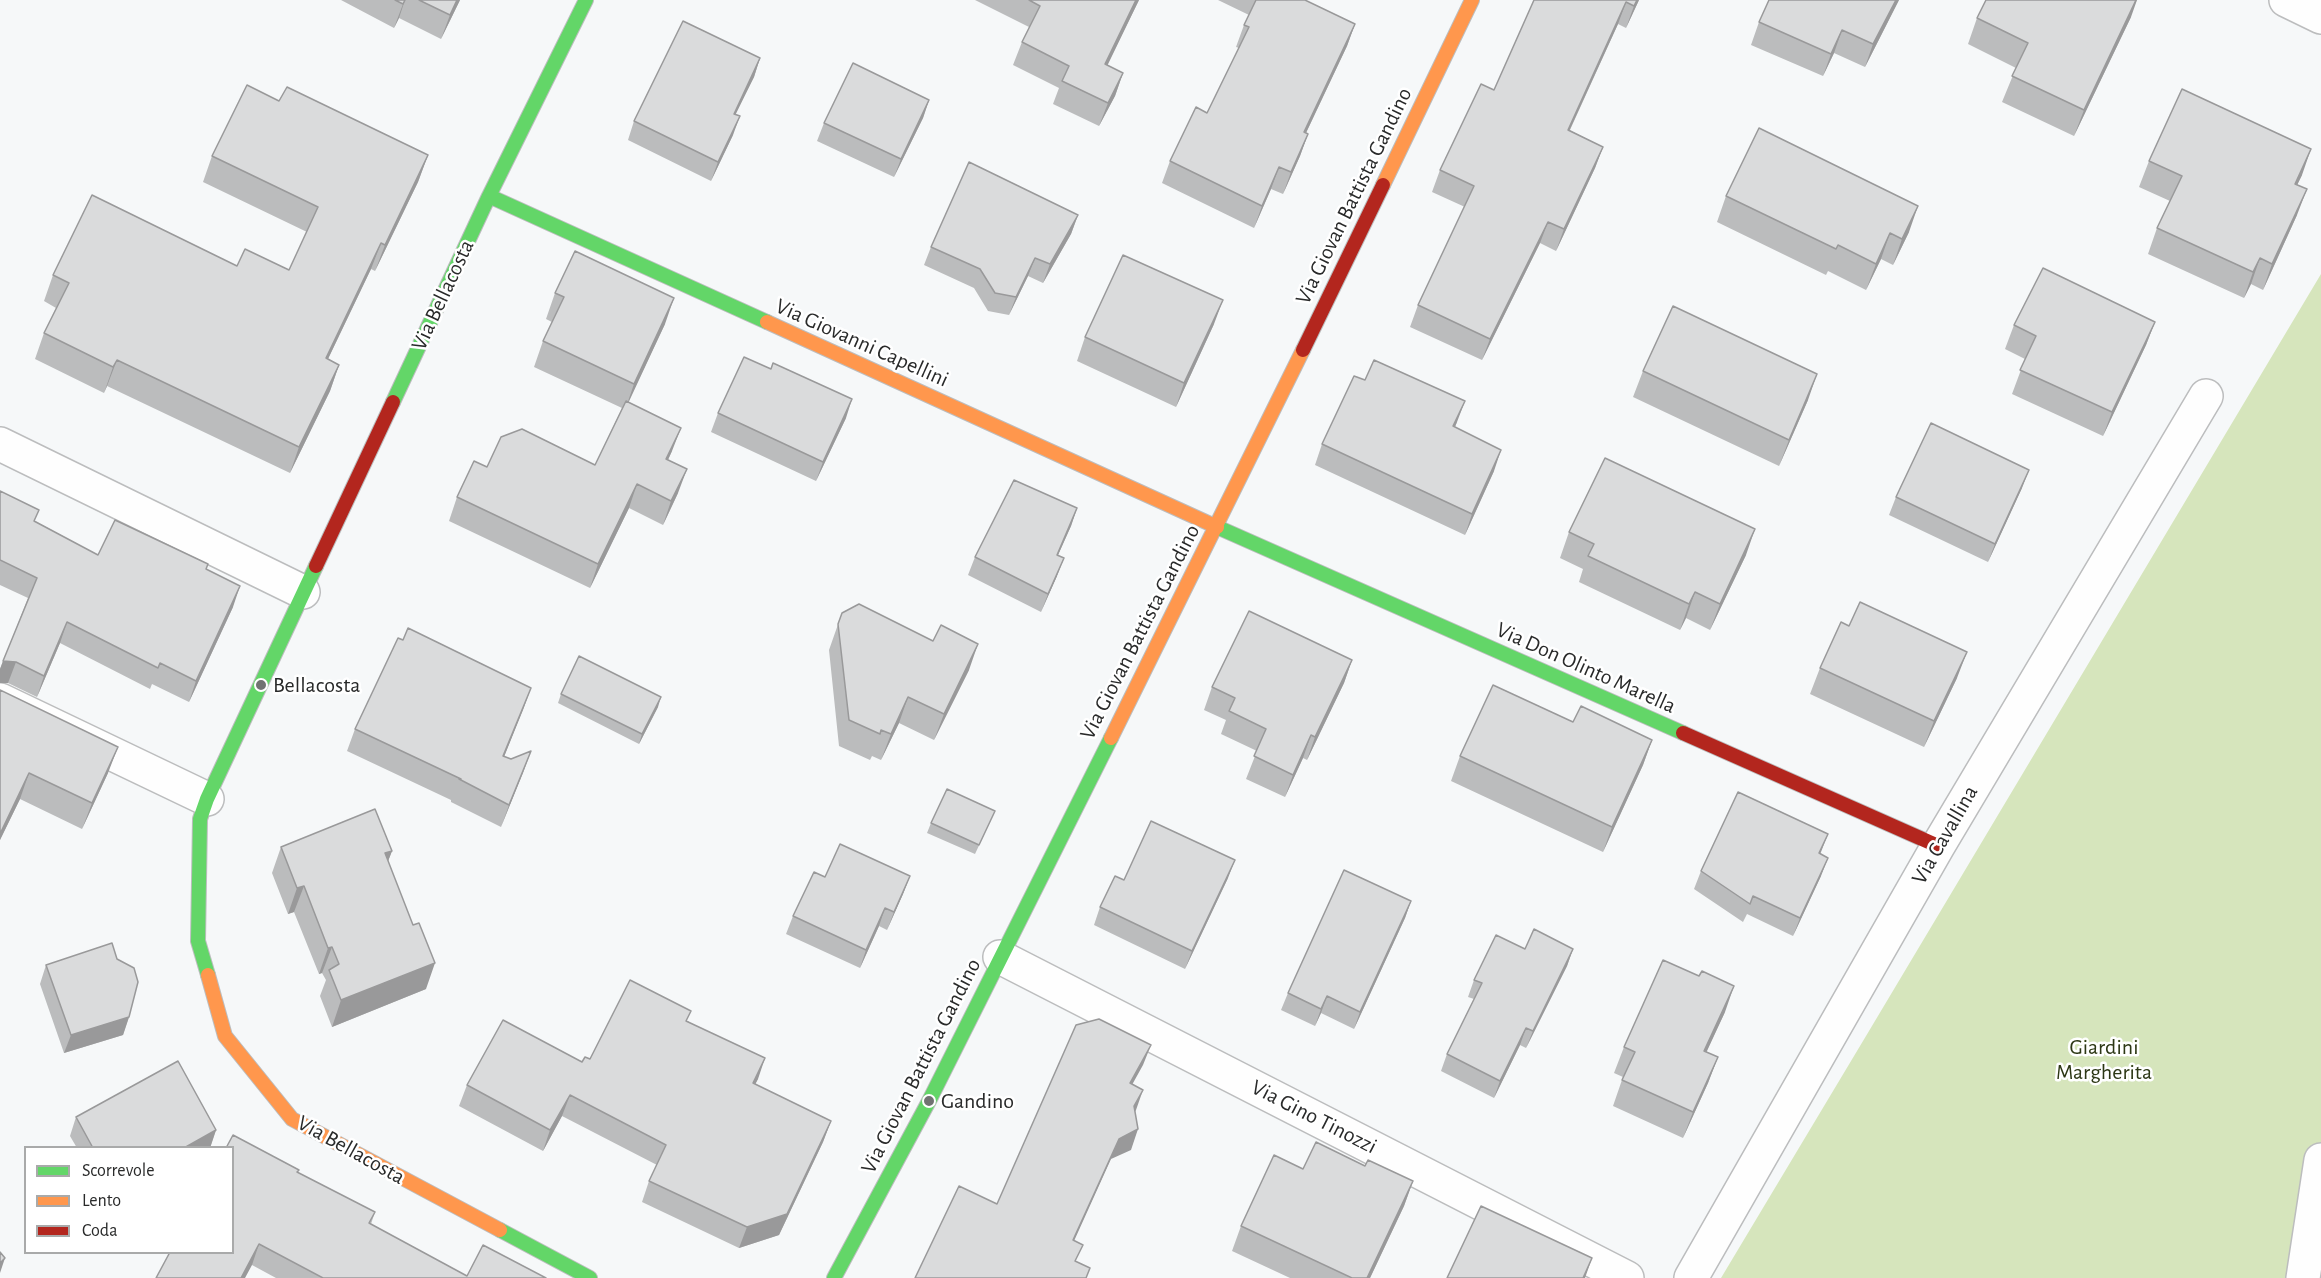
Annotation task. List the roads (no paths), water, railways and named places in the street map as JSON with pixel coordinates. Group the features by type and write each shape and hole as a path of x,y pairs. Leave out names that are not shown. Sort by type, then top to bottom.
{"street":[{"name":"Via Bellacosta","path":"586,0 489,196 207,799 200,819 198,941 225,1036 292,1119 590,1278"},
{"name":"Via Giovan Battista Gandino","path":"834,1278 929,1101 1217,527 1472,0"},
{"path":"2286,0 2321,17"},
{"name":"Via Giovanni Capellini","path":"489,196 1217,527"},
{"name":"Via Cavallina","path":"1691,1278 1938,846 2206,396"},
{"path":"0,444 303,592"},
{"name":"Via Don Olinto Marella","path":"1217,527 1938,846"},
{"path":"0,700 207,799"},
{"name":"Via Gino Tinozzi","path":"1000,957 1627,1278"},
{"path":"2303,1278 2321,1160"}],"place":[{"name":"Bellacosta","path":"261,685"},
{"name":"Gandino","path":"929,1101"}],"park label":[{"name":"Giardini Margherita","path":"2104,1060"}]}
